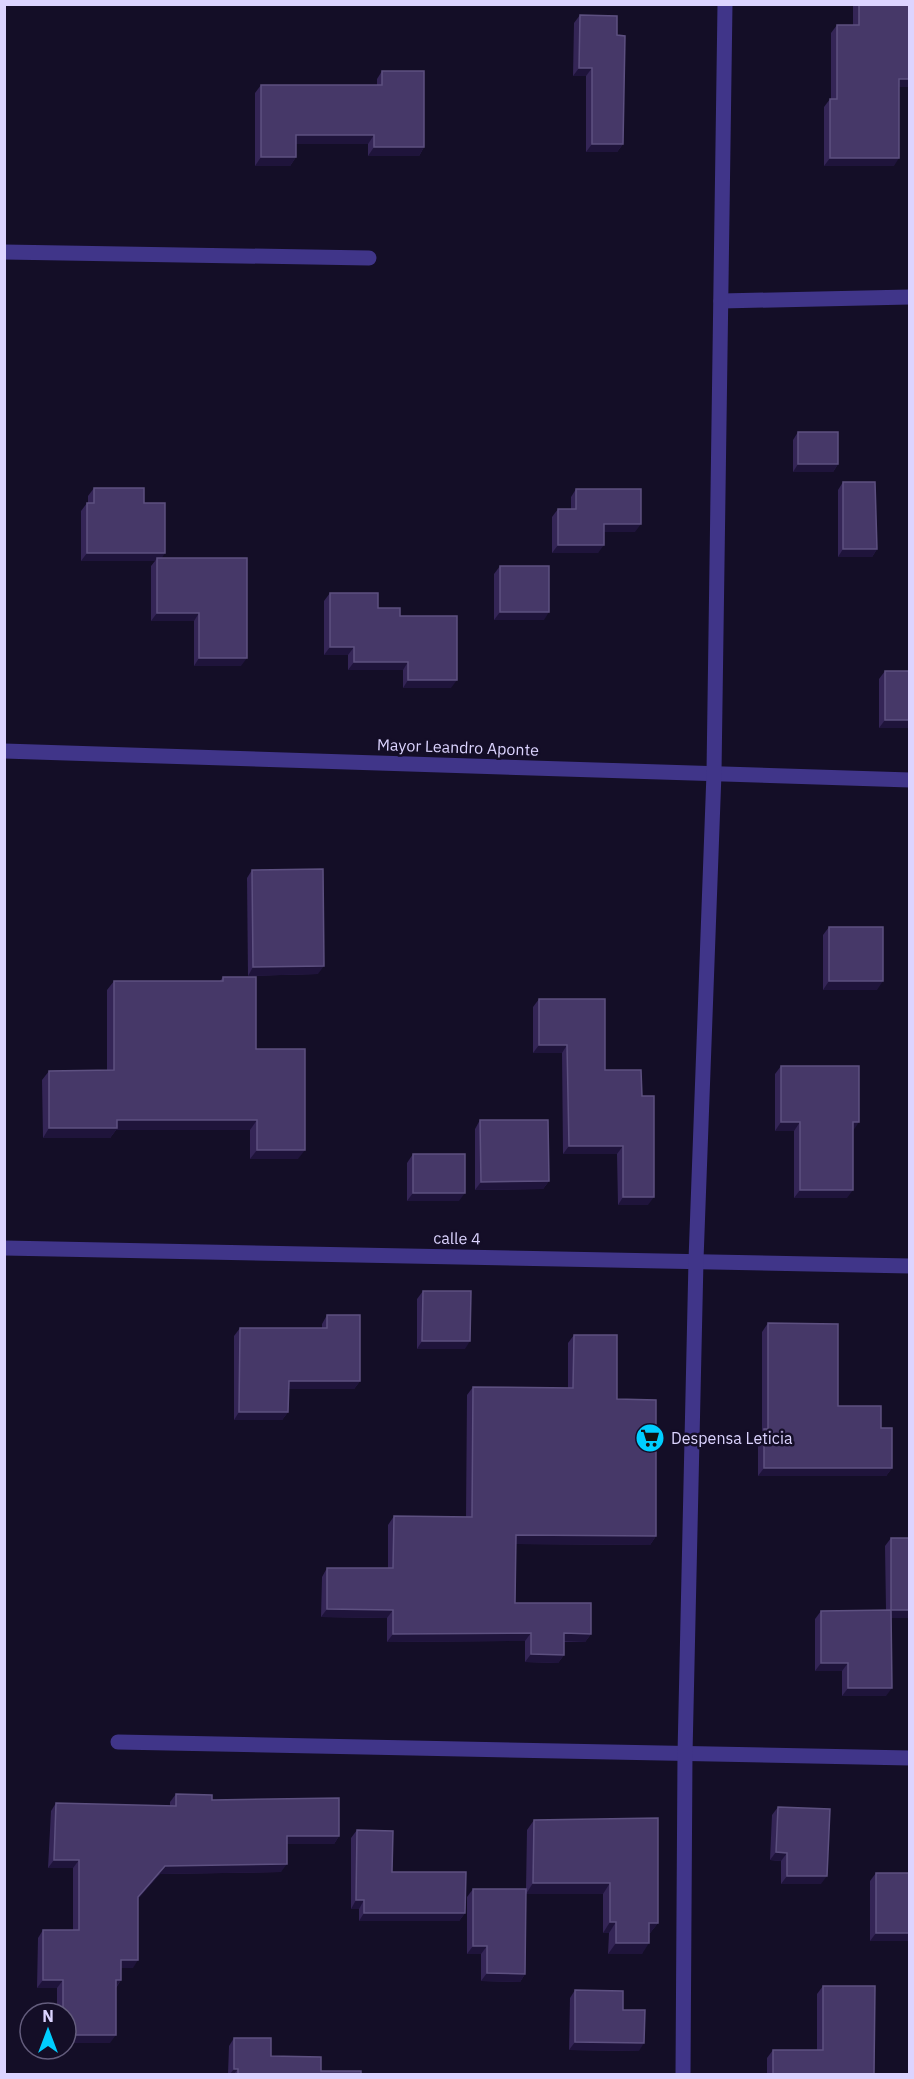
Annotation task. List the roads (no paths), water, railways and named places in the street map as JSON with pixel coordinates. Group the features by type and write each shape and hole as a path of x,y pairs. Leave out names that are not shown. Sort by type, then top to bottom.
{"street":[{"path":"683,2074 685,1754 696,1260 714,773 725,4"},
{"path":"4,252 369,258"},
{"path":"720,301 909,297"},
{"name":"Mayor Leandro Aponte","path":"4,751 909,780"},
{"name":"calle 4","path":"4,1248 909,1266"},
{"path":"118,1742 909,1758"}],"place":[{"name":"Despensa Leticia","path":"650,1438"}]}
